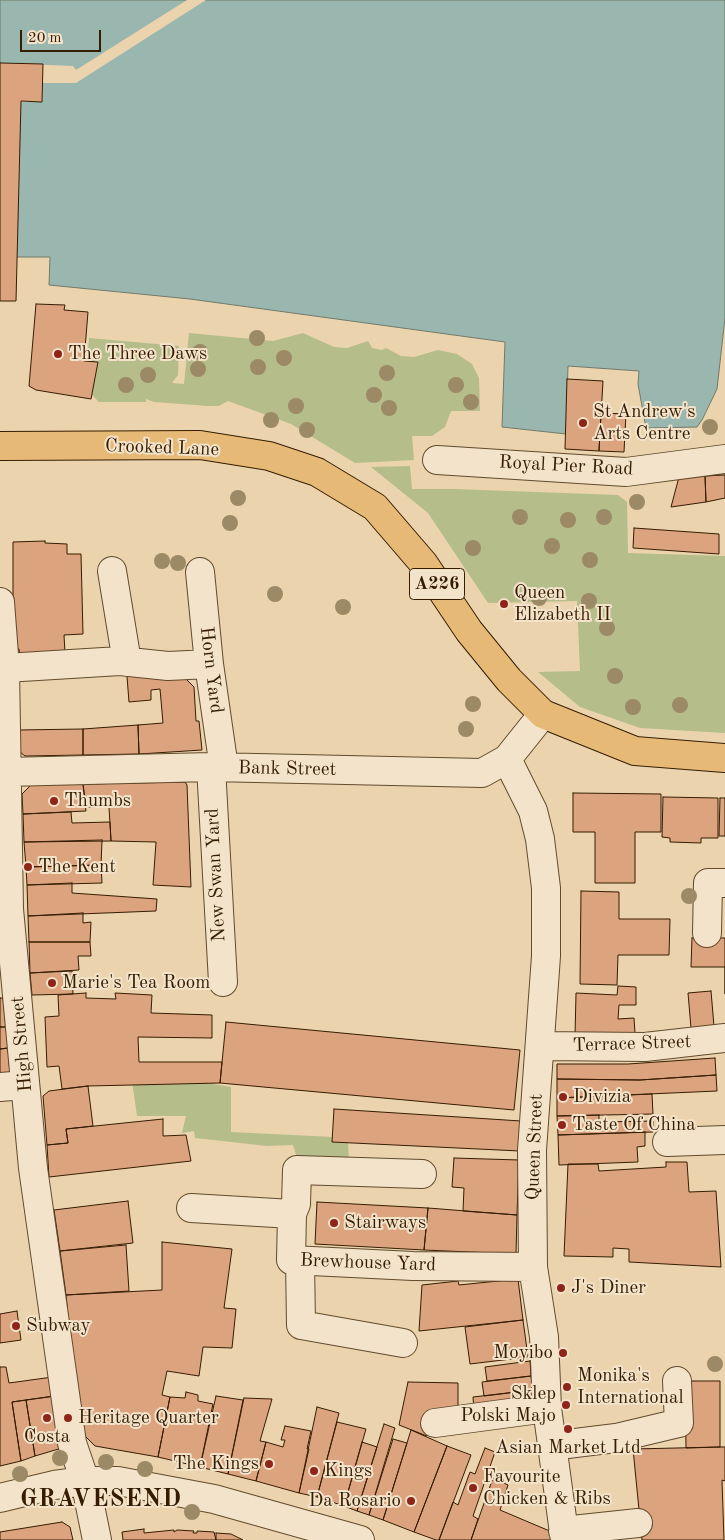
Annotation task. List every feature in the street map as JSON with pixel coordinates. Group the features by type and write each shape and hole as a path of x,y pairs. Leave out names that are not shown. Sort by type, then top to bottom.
{"main road":[{"name":"Crooked Lane","path":"0,446 200,445 269,456 317,472 375,507 424,564 469,631 509,680 542,714"},
{"name":"A226","path":"542,714 635,751 725,758"}],"street":[{"name":"Royal Pier Road","path":"437,460 626,472 725,459"},
{"path":"112,571 127,662"},
{"name":"Horn Yard","path":"200,572 217,768"},
{"name":"High Street","path":"0,602 5,668 13,1086 33,1168 72,1443 85,1481 97,1540"},
{"path":"5,668 127,662 168,666 209,664"},
{"name":"Bank Street","path":"6,772 182,767 482,773 507,759 542,714"},
{"name":"Queen Street","path":"507,759 533,811 543,860 547,934 532,1157 533,1267 544,1337 547,1408 564,1535"},
{"name":"New Swan Yard","path":"217,768 223,982"},
{"path":"707,933 708,883 725,883"},
{"name":"Terrace Street","path":"540,1046 645,1047 725,1038"},
{"path":"667,1142 725,1140"},
{"path":"191,1208 292,1214 296,1204 297,1170 422,1174"},
{"name":"Brewhouse Yard","path":"292,1214 291,1260 412,1266 533,1267"},
{"path":"300,1260 301,1325 403,1343"},
{"path":"551,1446 616,1438 679,1423 677,1381"},
{"path":"435,1423 547,1408"},
{"path":"0,1498 54,1485 85,1481 118,1481 214,1499 360,1540"},
{"path":"564,1535 638,1523"}],"green space":[{"path":"189,333 273,341 303,333 334,347 347,348 368,341 372,348 382,350 386,348 401,356 414,357 438,350 457,354 472,364 479,378 480,411 451,411 445,427 432,436 412,436 414,460 355,463 291,424 228,401 219,406 154,402 146,399 146,402 99,402 92,395 87,361 89,338 179,346 178,375 172,383 184,384"},
{"path":"410,466 412,489 618,495 627,502 628,553 725,556 725,733 640,728 580,707 538,672 580,671 577,601 488,603 428,513 371,467"},
{"path":"132,1081 201,1082 231,1087 231,1132 333,1137 348,1143 349,1161 297,1158 293,1145 267,1146 195,1138 194,1131 182,1133 186,1116 137,1116"}],"water":[{"path":"0,0 725,0 725,318 717,389 702,420 697,427 646,428 638,384 639,371 568,366 566,434 502,427 505,342 190,299 49,285 50,257 0,257"}],"pier":[{"path":"187,0 206,0 76,83 43,83 42,102 21,102 0,260 0,63 73,66 76,70"}],"building":[{"path":"0,63 43,64 42,102 21,101 16,301 0,301"},
{"name":"The Three Daws","path":"36,304 65,305 64,310 88,312 84,361 98,362 91,399 36,390 29,386"},
{"name":"St Andrew's Arts Centre","path":"567,379 603,381 599,451 565,449"},
{"path":"601,413 626,414 624,452 599,451"},
{"path":"725,475 725,498 706,502 705,476"},
{"path":"705,476 706,502 671,507 679,477"},
{"path":"634,528 719,534 719,554 633,548"},
{"path":"45,541 45,543 67,544 67,554 81,554 83,634 64,635 65,653 20,658 19,649 15,650 13,542"},
{"path":"126,664 184,677 194,687 196,721 199,721 202,750 139,754 138,725 163,723 160,689 151,690 151,700 129,702"},
{"path":"138,725 139,754 83,755 83,729"},
{"path":"83,729 83,755 25,756 20,752 18,730"},
{"path":"185,782 187,785 191,887 153,885 156,842 111,841 109,807 86,807 83,784"},
{"name":"Thumbs","path":"83,784 86,811 23,814 22,794 31,785"},
{"path":"573,793 661,794 661,832 635,832 635,883 595,883 595,832 573,832"},
{"path":"663,797 718,798 718,838 701,838 701,843 670,842 670,838 662,837"},
{"path":"720,798 725,798 725,836 719,836"},
{"path":"71,812 72,823 110,822 111,841 24,842 23,814"},
{"path":"102,840 101,865 26,867 24,842"},
{"path":"101,865 102,883 27,885 26,867"},
{"path":"72,883 72,893 157,899 156,911 28,916 27,885"},
{"path":"581,891 619,892 619,919 670,919 669,955 618,955 617,985 580,984"},
{"path":"83,913 83,923 91,922 90,942 29,942 28,916"},
{"path":"692,938 725,938 725,967 691,967"},
{"path":"29,942 90,942 91,956 78,956 79,970 30,973"},
{"name":"Marie's Tea Room","path":"72,971 73,994 32,995 30,973"},
{"path":"618,986 636,987 636,1005 619,1005 618,1019 634,1018 635,1033 575,1036 576,993 617,995"},
{"path":"711,991 714,1026 691,1028 688,993"},
{"path":"86,993 86,998 116,999 115,993 152,995 151,1013 212,1015 212,1038 138,1037 139,1062 222,1062 220,1083 88,1086 62,1089 59,1066 47,1067 45,1017 59,1016 58,995"},
{"path":"0,998 3,998 6,1027 0,1027"},
{"path":"226,1022 520,1050 514,1110 220,1083"},
{"path":"0,1027 6,1027 8,1048 0,1049"},
{"path":"8,1048 10,1075 0,1076 0,1049"},
{"path":"715,1058 716,1075 640,1080 557,1079 557,1064 628,1064"},
{"path":"716,1075 717,1091 557,1098 557,1079 640,1080"},
{"path":"88,1086 93,1126 66,1129 68,1143 47,1145 43,1096 49,1091"},
{"path":"652,1094 653,1114 557,1116 557,1098"},
{"path":"334,1109 521,1121 520,1151 332,1142"},
{"path":"599,1115 599,1122 653,1121 653,1132 558,1135 557,1116"},
{"path":"163,1119 163,1136 186,1135 191,1161 49,1177 47,1145 68,1143 66,1129"},
{"path":"645,1132 645,1146 637,1147 638,1162 559,1165 558,1135"},
{"path":"454,1158 519,1160 517,1215 463,1211 464,1188 452,1187"},
{"path":"666,1162 687,1162 689,1192 716,1191 721,1267 629,1262 629,1249 613,1248 613,1257 564,1256 568,1164 598,1164 599,1171 666,1167"},
{"path":"128,1201 133,1243 60,1251 54,1210"},
{"path":"317,1202 428,1208 424,1250 315,1244"},
{"path":"428,1208 517,1215 516,1254 424,1250"},
{"path":"162,1242 232,1249 224,1308 236,1309 232,1348 203,1347 199,1376 167,1371 162,1395 170,1397 158,1457 95,1446 79,1430 66,1295 162,1290"},
{"path":"126,1245 129,1291 66,1295 60,1251"},
{"path":"518,1279 523,1320 419,1331 422,1285 458,1281 459,1285"},
{"path":"17,1311 21,1340 0,1343 0,1314"},
{"path":"523,1320 528,1357 470,1364 465,1327"},
{"path":"530,1361 531,1376 487,1381 485,1367"},
{"path":"0,1367 6,1367 9,1383 60,1376 62,1395 12,1402 21,1461 0,1466"},
{"path":"531,1376 533,1390 484,1396 482,1382"},
{"path":"685,1381 720,1381 720,1447 686,1448"},
{"path":"408,1382 458,1383 458,1410 431,1410 427,1436 399,1425"},
{"path":"533,1390 532,1404 474,1411 473,1397"},
{"path":"186,1392 198,1395 198,1401 213,1404 200,1467 158,1457 170,1397 185,1398"},
{"name":"Costa","path":"62,1395 62,1448 35,1456 26,1400"},
{"path":"216,1396 243,1400 228,1474 200,1467"},
{"path":"244,1398 272,1399 260,1441 266,1442 256,1481 228,1474"},
{"path":"26,1400 35,1456 21,1461 12,1402"},
{"name":"Kings","path":"317,1407 339,1413 317,1497 299,1493"},
{"path":"337,1422 366,1429 344,1506 317,1497"},
{"path":"384,1424 395,1428 369,1515 357,1511"},
{"path":"285,1426 311,1431 299,1493 256,1481 266,1442 283,1447 285,1440 281,1440"},
{"path":"411,1430 447,1446 414,1532 383,1520"},
{"path":"393,1439 407,1443 383,1520 369,1515"},
{"path":"362,1442 377,1447 357,1511 344,1506"},
{"path":"447,1446 471,1455 439,1540 436,1540 414,1532"},
{"path":"725,1447 725,1481 722,1480 724,1540 642,1540 633,1449"},
{"name":"Favourite Chicken & Ribs","path":"485,1448 495,1452 473,1516 478,1519 471,1540 439,1540 453,1502 458,1505 470,1472 475,1474"},
{"path":"493,1478 508,1485 500,1510 552,1532 552,1540 471,1540"},
{"path":"62,1522 70,1527 73,1540 0,1540 0,1532"},
{"path":"144,1529 144,1533 174,1530 174,1532 177,1530 194,1531 193,1533 197,1533 197,1531 214,1532 216,1540 123,1540 122,1532"},
{"path":"216,1533 231,1534 243,1540 216,1540"}],"place":[{"name":"The Three Daws","path":"58,354"},
{"name":"St Andrew's Arts Centre","path":"583,423"},
{"name":"Queen Elizabeth II","path":"504,604"},
{"name":"Thumbs","path":"54,801"},
{"name":"The Kent","path":"28,867"},
{"name":"Marie's Tea Room","path":"52,983"},
{"name":"Divizia","path":"563,1097"},
{"name":"Taste Of China","path":"562,1125"},
{"name":"Stairways","path":"334,1223"},
{"name":"J's Diner","path":"561,1288"},
{"name":"Subway","path":"16,1326"},
{"name":"Moyibo","path":"563,1353"},
{"name":"Monika's International","path":"567,1387"},
{"name":"Sklep Polski Majo","path":"566,1405"},
{"name":"Costa","path":"47,1418"},
{"name":"Heritage Quarter","path":"68,1418"},
{"name":"Asian Market Ltd","path":"568,1429"},
{"name":"The Kings","path":"269,1464"},
{"name":"Kings","path":"314,1471"},
{"name":"Favourite Chicken & Ribs","path":"473,1488"},
{"name":"Da Rosario","path":"411,1501"}],"district":[{"name":"GRAVESEND","path":"101,1500"}]}
